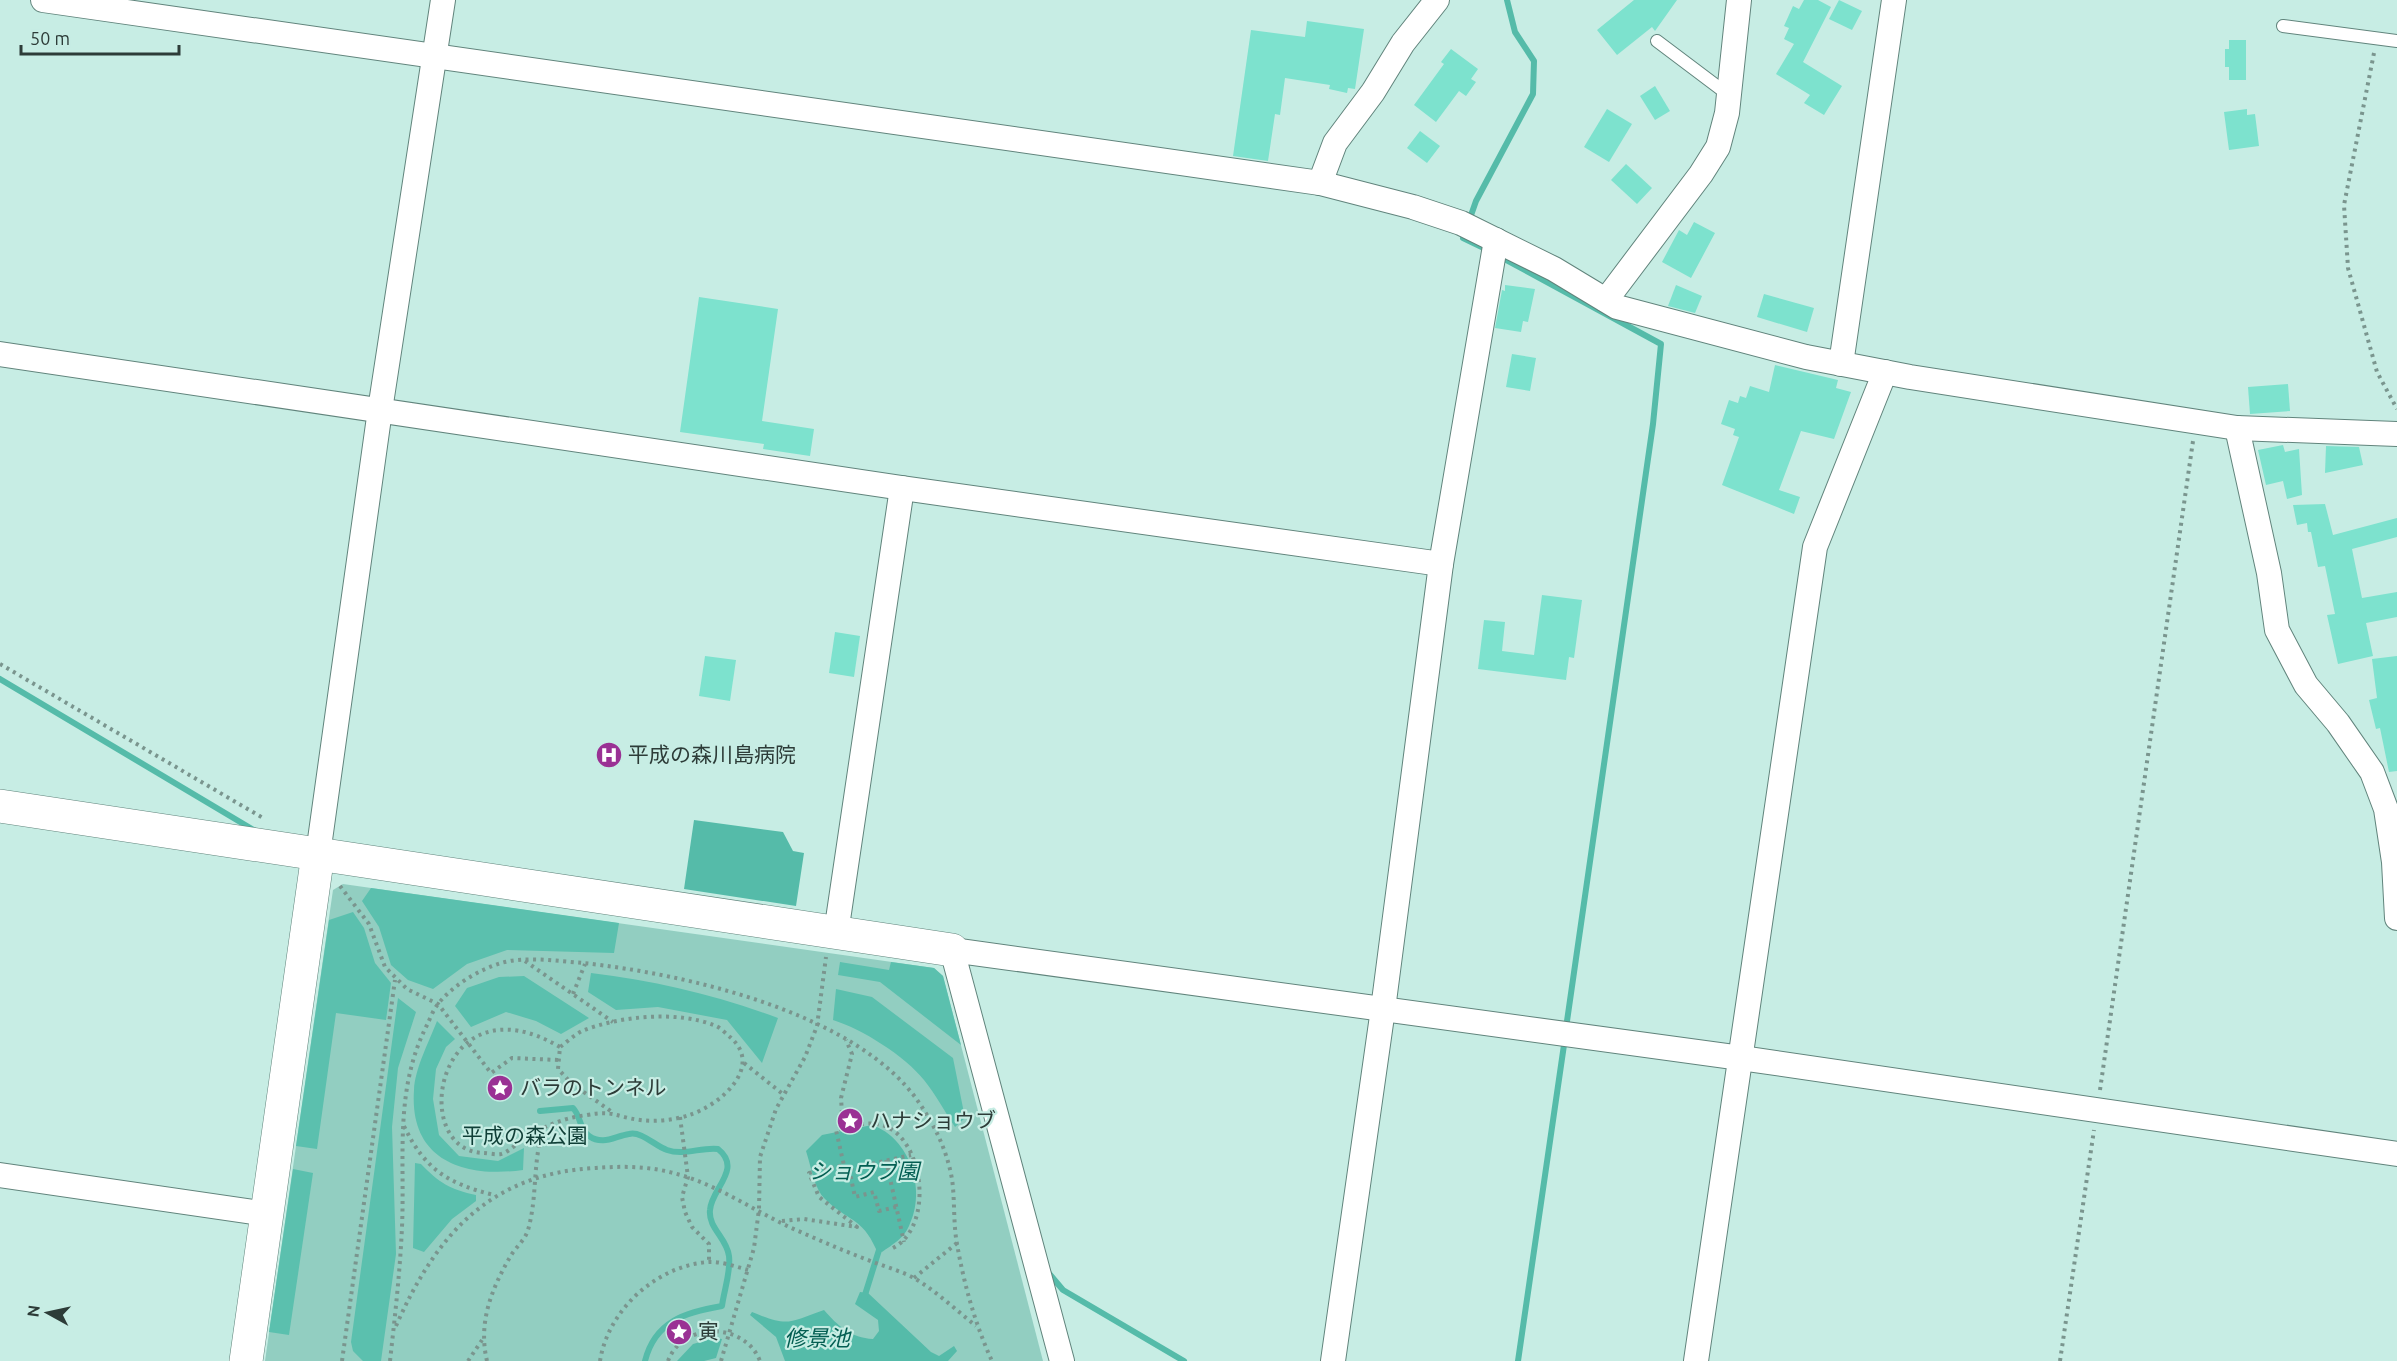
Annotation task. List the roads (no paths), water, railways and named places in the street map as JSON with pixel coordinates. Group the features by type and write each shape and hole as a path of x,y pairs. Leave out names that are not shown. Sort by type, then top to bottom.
{"street":[{"path":"43,0 1320,183 1413,207 1461,223 1554,269 1617,308 1841,364 2237,428 2397,434"},
{"path":"246,1361 380,410 443,0"},
{"path":"1320,183 1335,143 1373,93 1403,44 1437,0"},
{"path":"1606,300 1701,174 1718,147 1730,96 1739,0"},
{"path":"1841,364 1894,0"},
{"path":"1333,1361 1383,1009 1441,564 1496,240"},
{"path":"0,354 903,489 1441,564"},
{"path":"1696,1361 1815,547 1885,372"},
{"path":"2237,428 2269,573 2277,630 2306,685 2338,723 2372,772 2386,809 2394,862 2397,918"},
{"path":"836,933 903,489"},
{"path":"0,806 952,950 1741,1058 2397,1154"},
{"path":"952,950 1062,1361"},
{"path":"0,1175 267,1214"}],"lane":[{"path":"2283,26 2397,41"},
{"path":"1657,41 1730,96"}],"water":[{"path":"694,820 783,832 793,851 804,853 796,906 684,889"},
{"name":"ショウブ園","path":"872,1125 896,1141 912,1167 915,1182 914,1212 909,1226 901,1238 882,1252 876,1249 860,1225 833,1206 821,1194 815,1183 806,1151 822,1135"},
{"name":"修景池","path":"860,1292 868,1293 931,1352 939,1356 954,1346 957,1351 948,1361 785,1361 776,1337 750,1315 752,1312 773,1320 788,1321 824,1310 834,1321 852,1334 873,1339 879,1331 878,1320 855,1304"},
{"path":"715,1338 722,1339 716,1358 704,1361 677,1361 693,1344"}],"waterway":[{"path":"1469,221 1476,201 1533,94 1534,61 1515,32 1507,0"},
{"path":"1466,230 1463,238 1490,251"},
{"path":"1499,256 1661,344 1653,424 1566,1028"},
{"path":"0,679 257,832"},
{"path":"1518,1361 1565,1038"},
{"path":"540,1111 573,1108 586,1133 594,1139 609,1140 634,1134 673,1152 718,1149 725,1157 727,1172 715,1194 710,1210 712,1222 729,1256 722,1306 684,1315 664,1328 656,1336 645,1361"},
{"path":"864,1298 879,1250"},
{"path":"1047,1271 1063,1290 1184,1361"}],"place":[{"name":"平成の森川島病院","path":"609,755"},
{"name":"バラのトンネル","path":"500,1088"},
{"name":"ハナショウブ","path":"850,1121"},
{"name":"寅","path":"679,1332"}],"park label":[{"name":"平成の森公園","path":"525,1136"}]}
